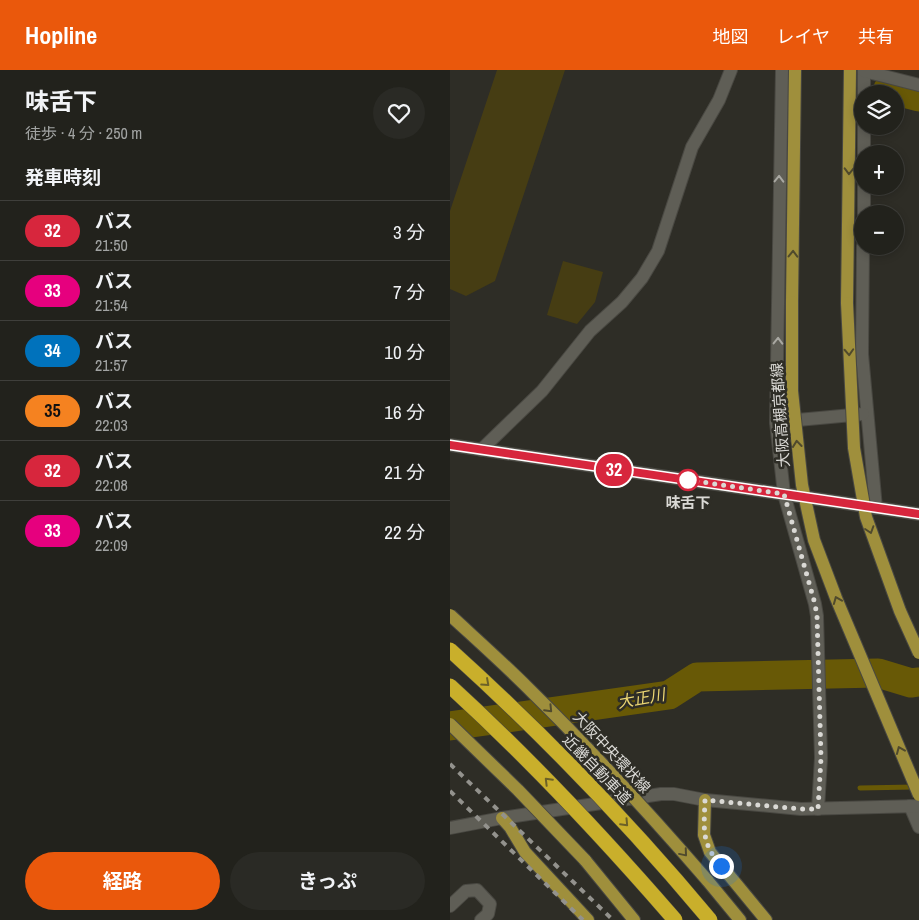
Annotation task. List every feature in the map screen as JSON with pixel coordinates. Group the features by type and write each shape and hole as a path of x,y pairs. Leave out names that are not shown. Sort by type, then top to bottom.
{"highway":[{"name":"近畿自動車道","path":"450,650 496,691 581,776 659,860 710,920"},
{"path":"450,686 477,710 558,792 675,920"}],"main road":[{"name":"大阪高槻京都線","path":"795,70 792,391 802,485 814,540 836,598 919,795"},
{"path":"850,70 847,303 854,448 866,517 900,611 919,653"},
{"name":"大阪中央環状線","path":"450,615 527,687 586,747 675,843 740,920"},
{"path":"450,724 518,790 585,860 634,920"},
{"path":"705,800 704,835 710,852 766,920"},
{"path":"502,818 510,827 525,852 588,920"}],"street":[{"path":"481,450 542,391 590,331 622,302 642,278 658,251 692,147 719,100 732,70"},
{"path":"782,70 776,422 784,494 817,616 821,758 818,809"},
{"path":"864,85 864,71 919,85"},
{"path":"863,255 862,354 876,508"},
{"path":"776,422 867,413"},
{"path":"450,446 919,514"},
{"path":"450,828 644,795 674,794 705,800 801,809 914,806 919,827"},
{"path":"450,906 466,891 477,890 490,904 488,914 482,920"}],"shaded area":[{"path":"497,70 565,70 495,281 466,296 450,289 450,211"},
{"path":"563,261 603,272 595,302 577,324 547,315"}],"waterway":[{"path":"904,93 919,97"},
{"name":"大正川","path":"450,726 669,695 697,677 878,673 911,683 919,682"},
{"path":"860,788 914,787"}],"railway":[{"path":"450,764 613,920"},
{"path":"450,791 583,920"}],"bus line":[{"name":"32","path":"450,445 919,514"}],"place":[{"name":"味舌下","path":"688,480"}],"route":[{"path":"688,480 784,494 817,616 821,758 818,809 705,800 704,835 710,852 721,866"}]}
